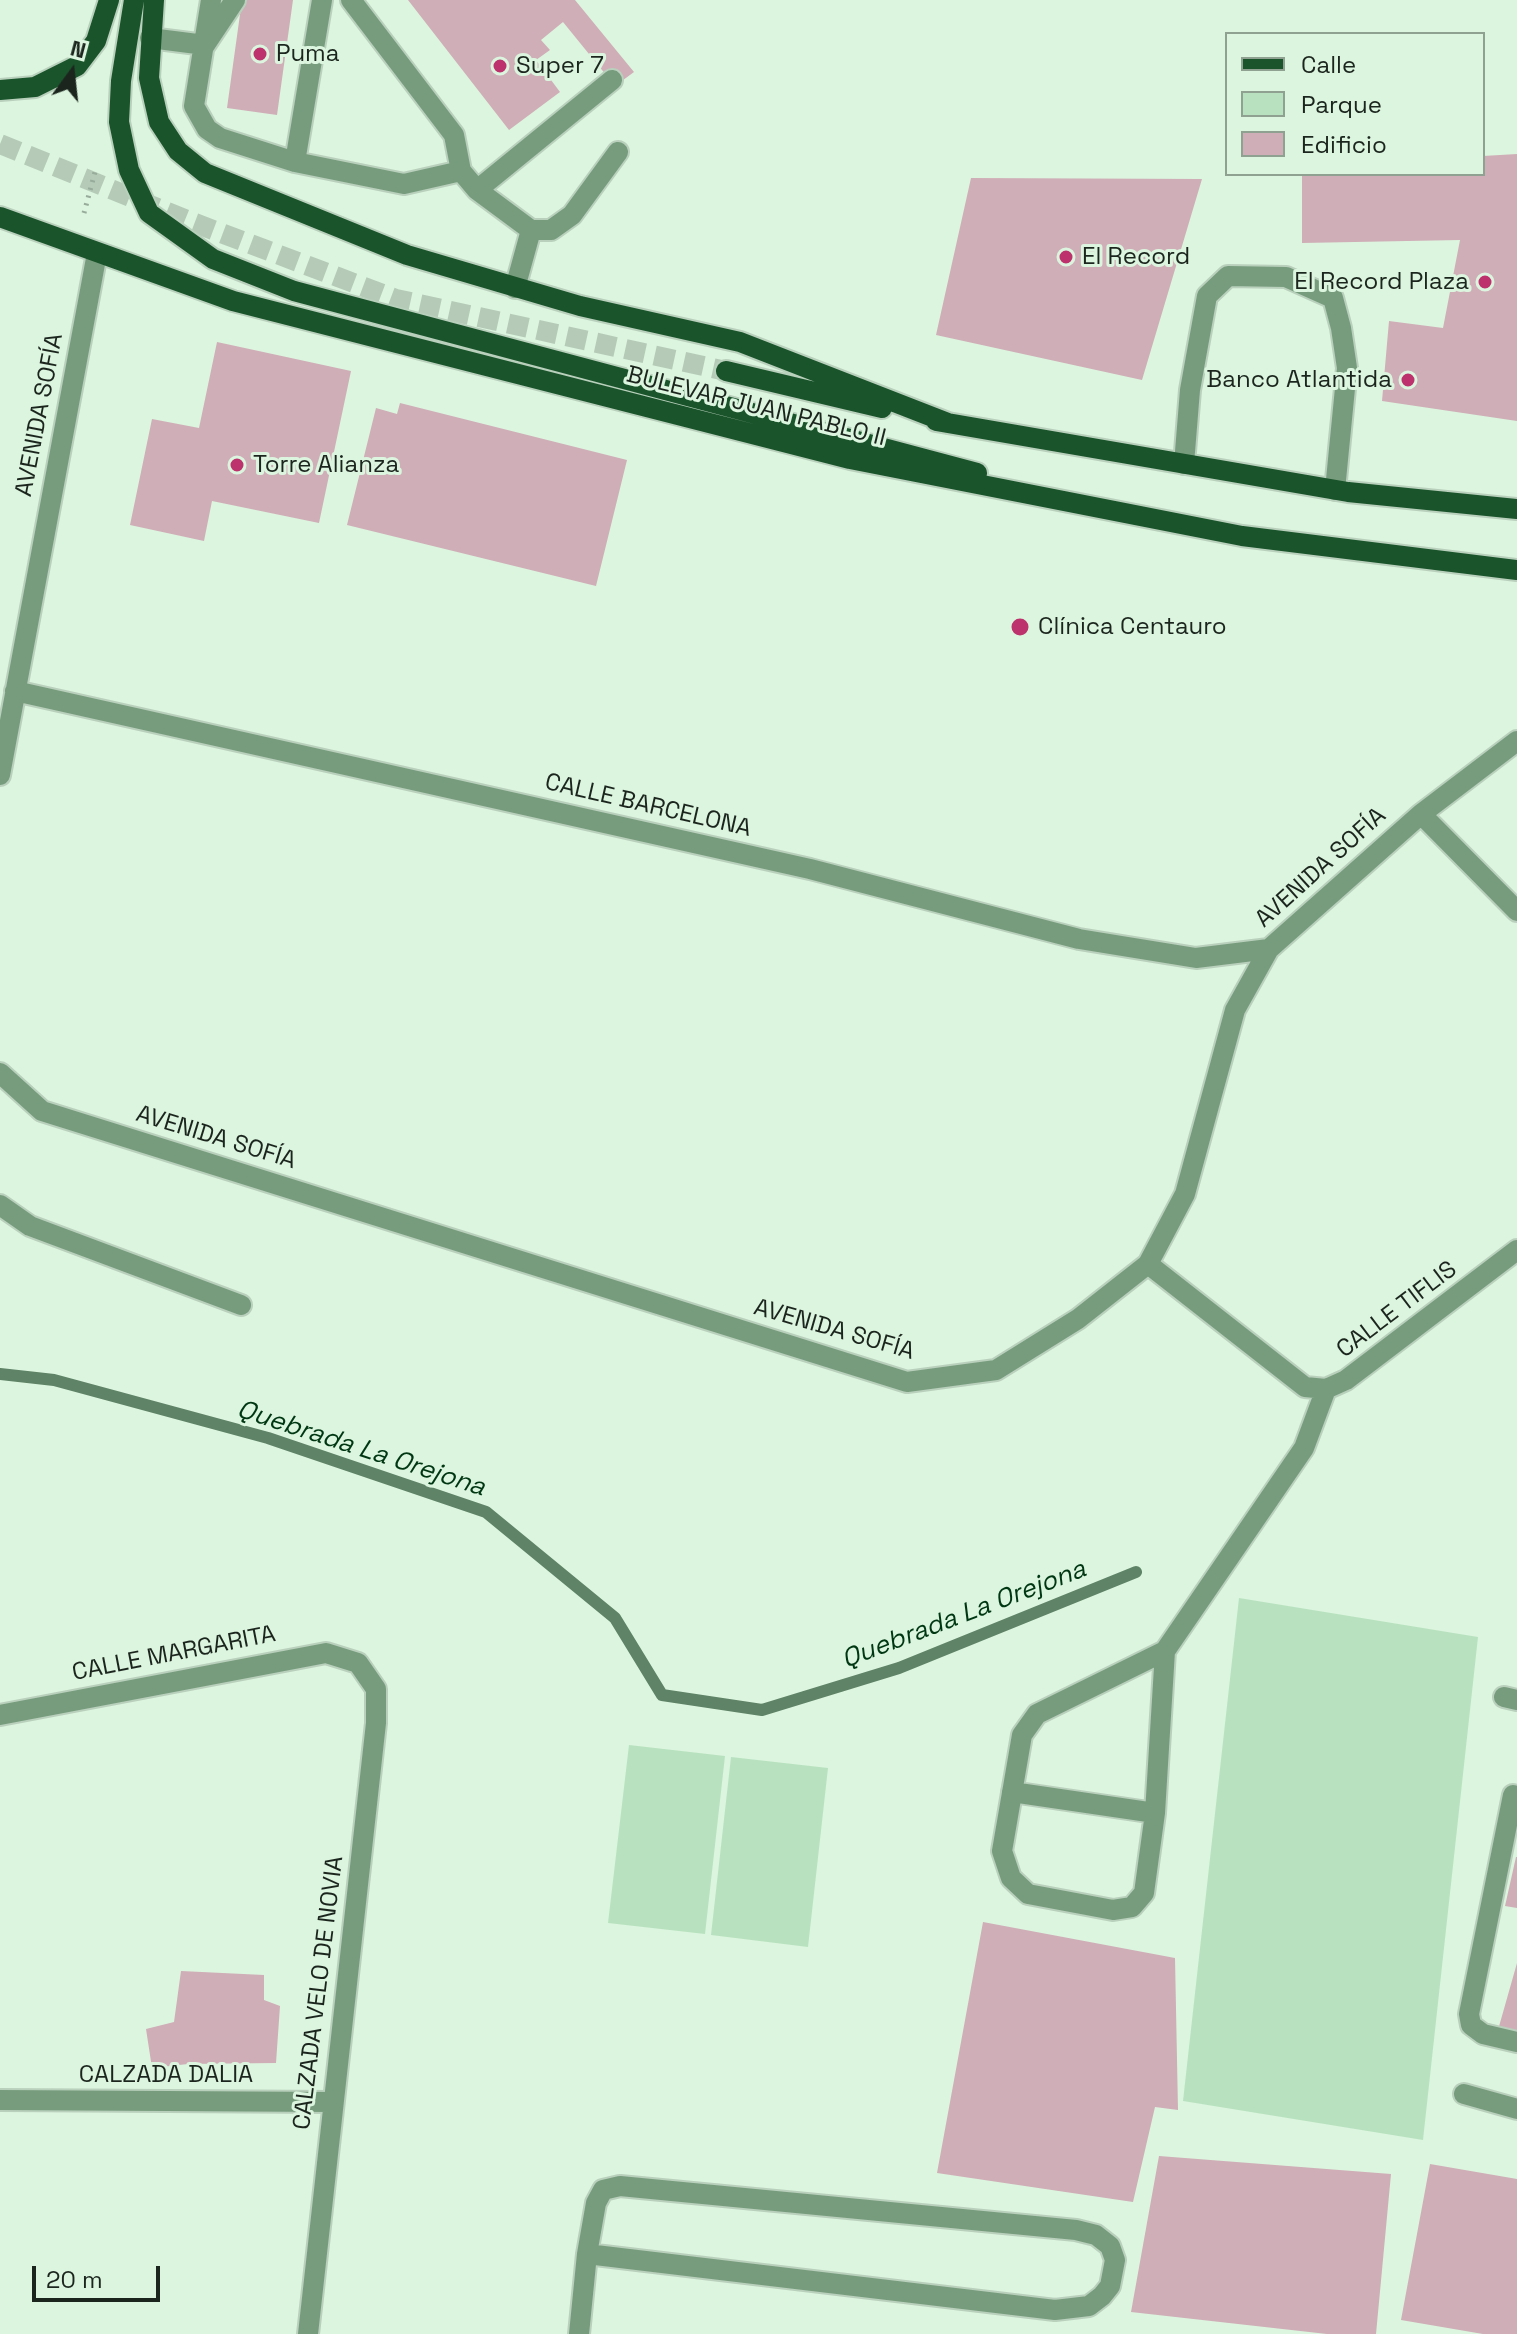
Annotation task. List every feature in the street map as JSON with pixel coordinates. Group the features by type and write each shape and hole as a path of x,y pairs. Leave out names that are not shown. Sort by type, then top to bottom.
{"main road":[{"path":"0,90 35,87 77,66 96,41 109,0"},
{"path":"134,0 121,81 119,122 129,170 149,213 213,259 294,291 862,440 1125,515"},
{"path":"154,0 149,78 159,122 178,151 205,173 407,255 515,288 740,342 948,423"},
{"name":"BULEVAR JUAN PABLO II","path":"0,217 233,301 835,455 1257,539 1517,570"},
{"name":"BULEVAR JUAN PABLO II","path":"726,371 948,423 1335,490 1517,509"}],"street":[{"path":"211,0 194,106 198,118 207,129 231,143 295,162 404,184 461,171"},
{"path":"205,45 235,0"},
{"path":"295,162 322,0"},
{"path":"351,0 454,135 461,171 477,190 531,230 551,230 572,215 618,152"},
{"path":"150,38 205,45"},
{"path":"477,190 612,80"},
{"path":"515,288 531,230"},
{"name":"AVENIDA SOFÍA","path":"0,775 97,253"},
{"path":"1184,464 1190,390 1207,296 1228,276 1286,277 1333,298 1341,328 1347,368 1335,490"},
{"name":"CALLE BARCELONA","path":"15,691 810,869 1079,939 1196,958 1269,949"},
{"name":"AVENIDA SOFÍA","path":"0,1073 42,1111 907,1382 996,1370 1078,1319 1148,1264 1185,1194 1235,1010 1269,949 1421,814 1517,741"},
{"path":"1421,814 1517,911"},
{"path":"0,1205 30,1226 241,1305"},
{"name":"CALLE TIFLIS","path":"1148,1264 1305,1387 1326,1389 1346,1380 1517,1250"},
{"path":"1165,1651 1155,1813 1144,1893 1132,1907 1113,1910 1028,1894 1011,1878 1002,1851 1022,1735 1037,1714 1165,1651 1304,1448 1326,1389"},
{"name":"CALLE MARGARITA","path":"0,1715 291,1657 326,1653 358,1663"},
{"name":"CALZADA VELO DE NOVIA","path":"308,2334 376,1723 376,1689 358,1663"},
{"path":"1012,1792 1155,1813"},
{"path":"1513,1795 1469,2014 1471,2025 1483,2034 1517,2042"},
{"path":"1464,2094 1517,2109"},
{"name":"CALZADA DALIA","path":"0,2100 332,2102"},
{"path":"579,2334 587,2254 596,2203 603,2190 620,2186 1076,2230 1096,2235 1110,2246 1115,2260 1110,2286 1102,2296 1089,2306 1055,2310 587,2254"}],"path":[{"path":"83,213 100,158"}],"green space":[{"path":"1239,1598 1478,1637 1423,2140 1183,2101"},
{"path":"629,1745 725,1756 705,1934 608,1923"},
{"path":"731,1757 828,1768 808,1947 711,1935"}],"building":[{"name":"Puma","path":"242,0 293,0 277,115 227,108"},
{"name":"Super 7","path":"408,0 575,0 634,72 615,86 563,22 541,40 550,50 536,60 560,92 509,130"},
{"name":"El Record Plaza","path":"1517,154 1517,421 1382,401 1389,321 1443,328 1460,240 1302,243 1302,176 1485,176 1485,156"},
{"name":"El Record","path":"971,178 1202,179 1142,380 936,335"},
{"name":"Torre Alianza","path":"217,342 351,371 319,523 212,501 204,541 130,525 152,419 199,428"},
{"path":"400,403 627,460 596,586 347,525 376,408 397,414"},
{"path":"1517,1857 1517,1908 1505,1906"},
{"path":"983,1922 1175,1958 1178,2110 1155,2107 1133,2202 937,2173"},
{"path":"1517,1963 1517,2033 1498,2030"},
{"path":"181,1971 264,1975 264,2000 280,2006 276,2063 188,2064 152,2068 146,2029 174,2022"},
{"path":"1159,2156 1391,2174 1376,2334 1327,2334 1131,2312"},
{"path":"1430,2164 1517,2179 1517,2334 1483,2334 1401,2320"}],"waterway":[{"name":"Quebrada La Orejona","path":"0,1374 54,1380 268,1438 486,1512 615,1618 662,1695 762,1710 899,1668 1136,1572"}],"tunnel":[{"path":"0,144 192,222 396,299 726,371"}],"place":[{"name":"Puma","path":"260,54"},
{"name":"Super 7","path":"500,66"},
{"name":"El Record","path":"1066,257"},
{"name":"El Record Plaza","path":"1485,282"},
{"name":"Banco Atlantida","path":"1408,380"},
{"name":"Torre Alianza","path":"237,465"},
{"name":"Clínica Centauro","path":"1020,627"}]}
